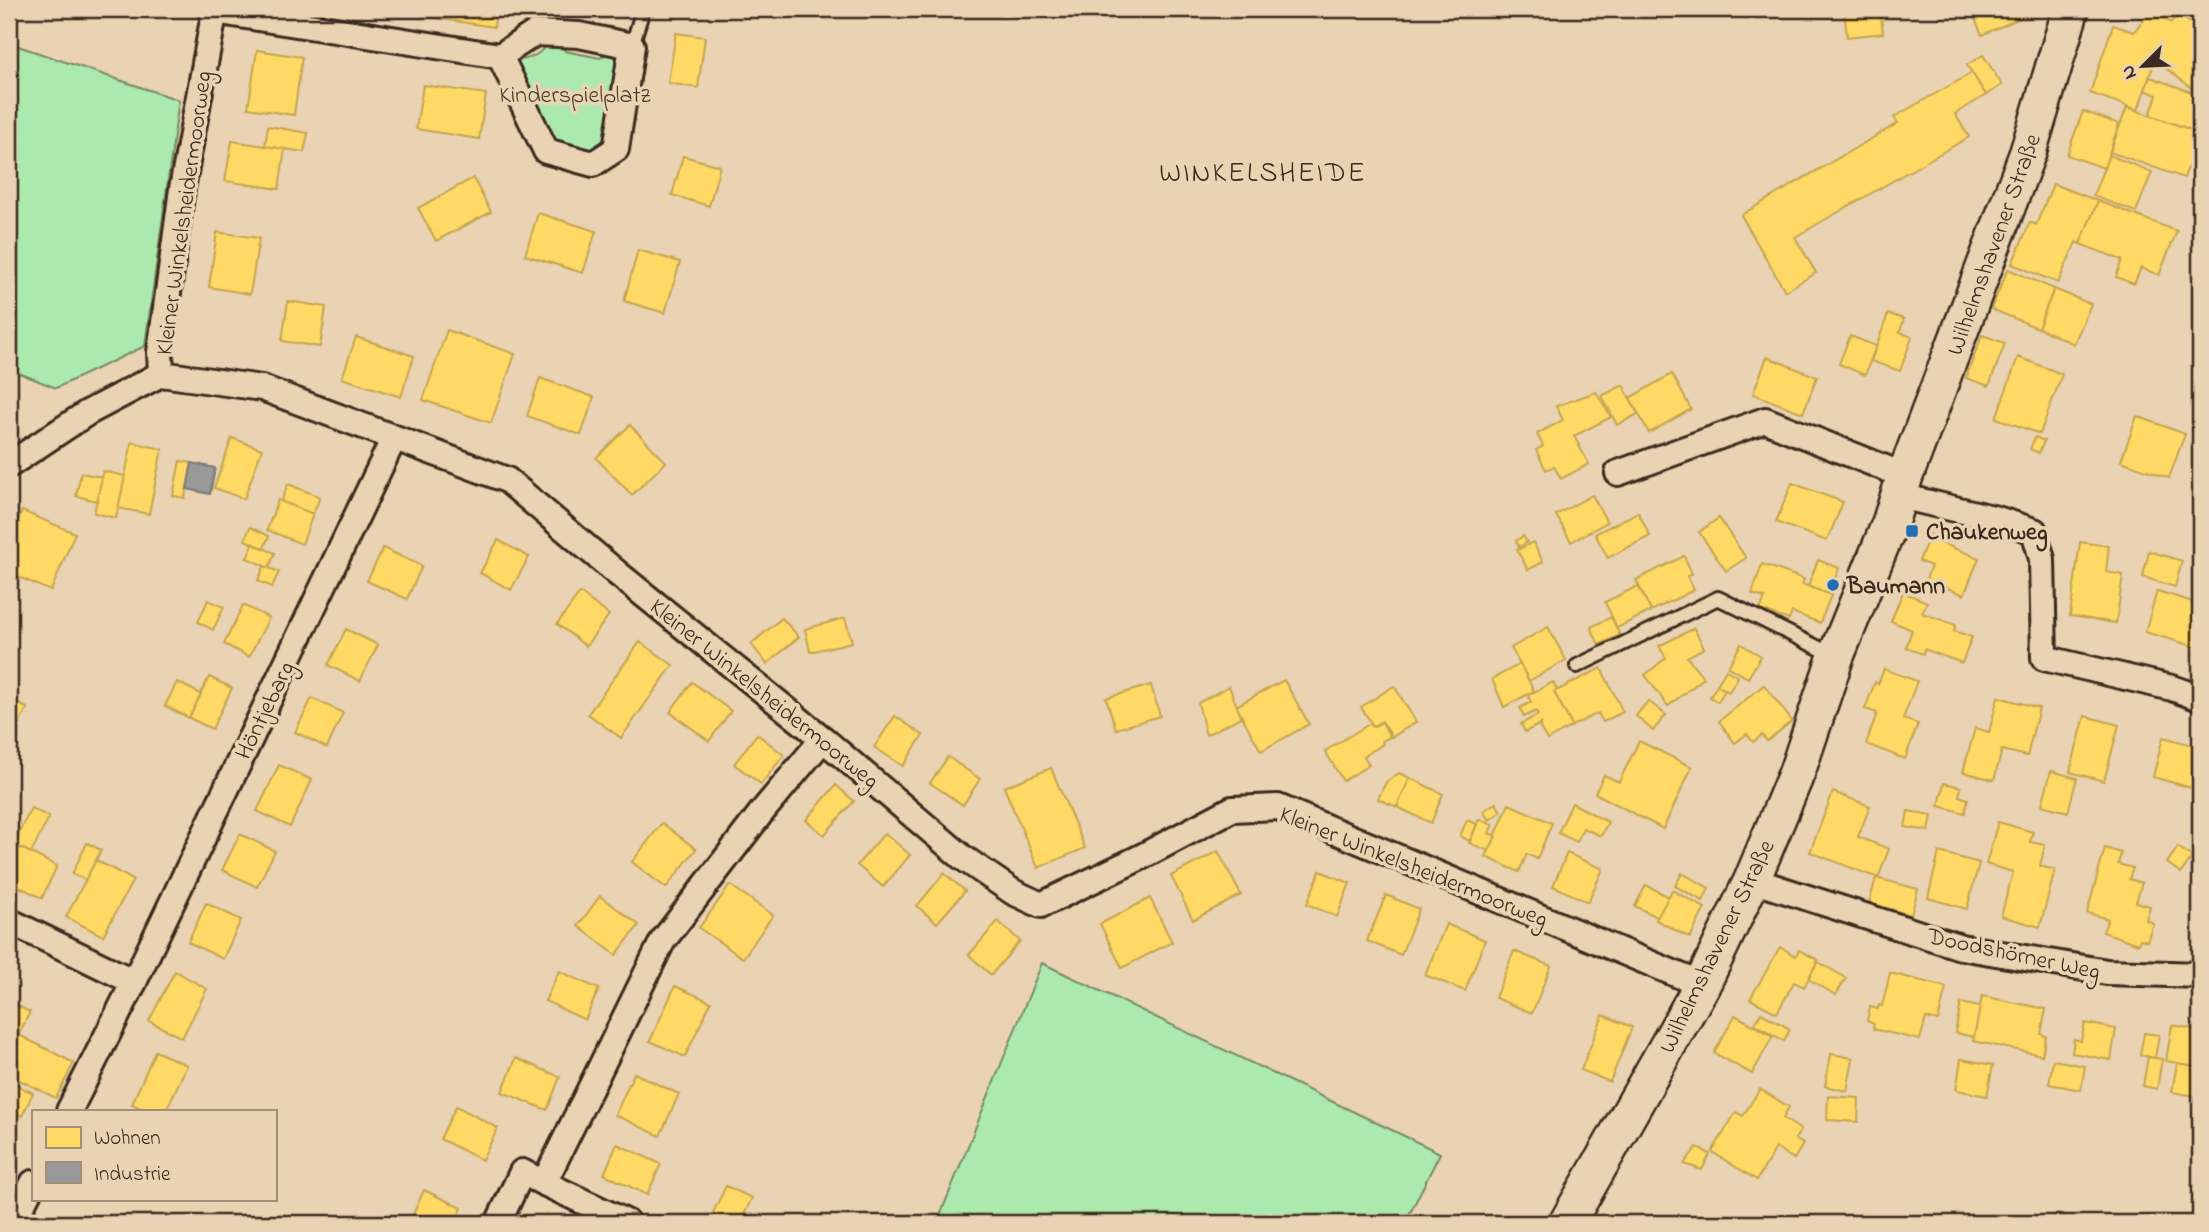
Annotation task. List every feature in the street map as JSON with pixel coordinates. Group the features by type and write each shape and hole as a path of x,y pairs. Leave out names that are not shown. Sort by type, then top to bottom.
{"street":[{"name":"Wilhelmshavener Straße","path":"1567,1223 1702,985 1752,880 1797,772 1836,656 2028,152 2071,9"},
{"path":"214,10 500,56 535,33 579,35 632,46 616,149 593,164 546,151 500,56"},
{"name":"Kleiner Winkelsheidermoorweg","path":"214,10 182,189 160,352 161,374 262,388 507,480 617,573 823,739 962,857 1013,892 1041,905 1231,809 1278,807 1702,985"},
{"path":"9,465 87,414 161,374"},
{"path":"1618,473 1765,420 1903,486 2034,531 2042,559 2044,658 2172,688 2200,698"},
{"name":"Höntjebarg","path":"70,1110 134,982 394,438"},
{"path":"544,1183 662,942 761,813 823,739"},
{"name":"Doodshörner Weg","path":"1752,880 1961,947 2107,972 2200,975"},
{"path":"9,921 134,982"},
{"path":"498,1223 522,1172 628,1223"},
{"path":"13,1223 32,1184"}],"lane":[{"path":"632,46 643,9"},
{"path":"1577,666 1718,598 1836,656"}],"green space":[{"path":"9,43 179,100 145,346 56,388 9,369"},
{"name":"Kinderspielplatz","path":"548,43 560,43 565,51 600,58 610,52 619,63 608,141 596,152 564,147 554,139 513,60 533,57"},
{"path":"1042,963 1440,1153 1405,1223 937,1223"}],"building: Wohnen":[{"path":"423,9 496,9 494,27 422,16"},
{"path":"1844,9 1880,9 1883,33 1847,37"},
{"path":"1960,9 2033,9 2034,12 1982,35 1973,14 1964,18"},
{"path":"2151,9 2171,23 2178,14 2200,30 2200,90 2195,86 2193,89 2155,60 2138,110 2090,93 2113,25 2134,32"},
{"path":"676,33 705,37 698,88 668,83"},
{"path":"257,50 302,57 294,115 248,108"},
{"path":"1983,55 2002,85 1986,95 1967,65"},
{"path":"1972,73 1986,95 1955,114 1969,137 1795,237 1816,273 1785,291 1741,215 1898,123 1894,117"},
{"path":"2150,77 2200,95 2200,133 2150,115 2157,95 2145,90"},
{"path":"423,85 486,94 479,139 416,129"},
{"path":"2127,107 2200,133 2184,178 2110,152"},
{"path":"2083,111 2119,124 2104,168 2067,155"},
{"path":"268,126 308,133 304,152 265,146"},
{"path":"232,141 285,149 279,189 225,181"},
{"path":"2109,155 2152,172 2136,212 2093,196"},
{"path":"683,156 720,166 709,206 672,195"},
{"path":"473,178 491,212 436,241 418,208"},
{"path":"2053,184 2098,201 2080,244 2076,242 2058,283 2012,264 2030,222 2036,225"},
{"path":"2098,201 2177,231 2159,275 2141,268 2134,284 2116,277 2122,260 2080,244"},
{"path":"538,213 596,231 583,273 525,255"},
{"path":"217,232 259,238 250,294 209,287"},
{"path":"638,250 680,262 665,313 624,301"},
{"path":"2008,269 2054,289 2038,328 1991,309"},
{"path":"2054,289 2091,304 2074,344 2038,328"},
{"path":"288,301 326,307 320,347 282,341"},
{"path":"1888,314 1904,319 1900,332 1912,337 1900,371 1871,361"},
{"path":"447,330 515,354 491,423 423,400"},
{"path":"1982,335 2005,343 1989,386 1966,378"},
{"path":"1850,336 1876,346 1865,375 1839,364"},
{"path":"356,337 414,356 401,397 342,378"},
{"path":"1767,357 1817,377 1803,413 1753,394"},
{"path":"2018,357 2062,374 2040,434 1996,418"},
{"path":"1672,374 1691,409 1649,433 1630,398"},
{"path":"540,378 594,397 581,435 527,416"},
{"path":"1623,385 1638,414 1617,425 1602,396"},
{"path":"1596,392 1611,417 1574,436 1589,464 1561,479 1554,466 1546,470 1536,450 1543,446 1537,434 1563,420 1556,406"},
{"path":"2137,416 2185,434 2169,478 2121,461"},
{"path":"630,425 666,462 632,495 596,458"},
{"path":"2035,437 2044,441 2039,453 2030,449"},
{"path":"232,438 262,449 244,499 214,488"},
{"path":"132,442 162,449 149,514 118,508"},
{"path":"180,461 192,463 185,498 173,496"},
{"path":"103,471 125,476 116,518 94,513"},
{"path":"81,473 102,477 97,501 76,496"},
{"path":"1792,483 1843,502 1827,541 1776,522"},
{"path":"288,484 320,497 313,514 281,502"},
{"path":"1592,495 1607,522 1571,542 1556,515"},
{"path":"278,500 313,514 302,544 267,530"},
{"path":"22,511 75,533 51,591 9,573 9,543"},
{"path":"1638,512 1650,536 1608,558 1595,534"},
{"path":"1719,518 1746,558 1726,571 1699,532"},
{"path":"250,527 269,536 264,548 245,540"},
{"path":"1930,534 1943,539 1941,543 1979,558 1964,595 1926,579 1931,566 1919,561"},
{"path":"1523,536 1527,542 1519,547 1516,541"},
{"path":"498,540 529,557 511,590 480,573"},
{"path":"1533,542 1543,562 1528,570 1517,550"},
{"path":"2080,542 2109,546 2106,572 2123,575 2116,623 2070,616"},
{"path":"253,544 275,553 269,568 247,558"},
{"path":"383,548 422,566 407,599 367,581"},
{"path":"2149,551 2182,561 2175,587 2143,577"},
{"path":"1684,556 1692,574 1687,576 1694,590 1651,611 1636,580"},
{"path":"1818,560 1839,568 1829,594 1808,586"},
{"path":"1762,564 1804,579 1802,584 1831,595 1820,623 1792,612 1789,620 1760,610 1765,598 1752,594"},
{"path":"264,566 279,572 272,587 258,581"},
{"path":"1638,586 1651,611 1617,628 1605,602"},
{"path":"2157,591 2200,604 2200,648 2145,632"},
{"path":"1903,592 1927,602 1922,613 1956,625 1954,631 1972,637 1962,663 1924,649 1923,654 1906,648 1912,630 1891,621"},
{"path":"580,593 609,615 586,646 557,624"},
{"path":"208,600 224,607 213,630 198,622"},
{"path":"243,605 269,618 249,657 224,644"},
{"path":"1611,617 1620,635 1599,645 1591,627"},
{"path":"782,618 799,637 767,664 751,644"},
{"path":"845,618 852,642 810,652 805,629"},
{"path":"1548,627 1566,660 1529,681 1511,648"},
{"path":"1694,628 1704,648 1687,657 1704,678 1668,706 1645,675 1666,658 1659,646"},
{"path":"346,629 378,645 360,681 328,665"},
{"path":"640,642 673,665 621,738 588,714"},
{"path":"1741,644 1761,656 1748,678 1728,667"},
{"path":"1520,664 1534,691 1504,707 1492,679"},
{"path":"1601,668 1623,712 1603,722 1598,713 1572,726 1554,692"},
{"path":"1884,669 1917,681 1903,719 1918,724 1905,759 1866,744 1877,713 1865,709 1875,682 1878,684"},
{"path":"1726,670 1738,677 1729,692 1717,685"},
{"path":"209,677 232,688 212,729 189,718"},
{"path":"1284,680 1309,724 1261,751 1236,706"},
{"path":"177,682 201,694 189,718 165,706"},
{"path":"692,682 731,711 709,741 670,712"},
{"path":"1553,682 1557,690 1554,692 1572,726 1547,740 1539,726 1542,723 1525,732 1521,724 1538,715 1536,711 1524,717 1520,708 1531,702 1528,695"},
{"path":"1151,685 1160,716 1116,729 1106,698"},
{"path":"1717,685 1725,690 1718,702 1710,697"},
{"path":"1764,685 1792,721 1767,741 1762,735 1753,742 1747,734 1735,743 1719,721"},
{"path":"1229,686 1241,717 1206,735 1198,703"},
{"path":"1394,686 1416,722 1392,737 1382,721 1373,726 1361,707"},
{"path":"1998,697 2039,708 2027,756 2002,750 1994,780 1963,772 1975,728 1989,732"},
{"path":"312,698 343,713 327,748 295,732"},
{"path":"9,699 27,708 9,746"},
{"path":"1648,701 1666,715 1653,731 1636,716"},
{"path":"895,716 923,735 903,766 874,747"},
{"path":"2085,716 2119,725 2104,781 2070,772"},
{"path":"1382,722 1390,737 1364,756 1369,765 1343,781 1325,751 1371,723 1373,727"},
{"path":"757,734 784,755 761,784 734,764"},
{"path":"2163,737 2200,747 2200,770 2195,789 2153,777"},
{"path":"1639,741 1692,767 1663,829 1595,793 1604,775 1619,782"},
{"path":"948,757 980,779 963,805 930,783"},
{"path":"279,765 312,780 290,827 257,811"},
{"path":"1051,768 1085,848 1038,868 1004,787"},
{"path":"2051,771 2077,778 2068,812 2042,805"},
{"path":"1399,773 1410,778 1397,807 1378,799 1386,782"},
{"path":"1410,778 1443,794 1431,823 1397,807"},
{"path":"1944,783 1961,787 1959,796 1968,799 1965,813 1939,806"},
{"path":"836,785 854,801 824,835 806,820"},
{"path":"1833,792 1870,806 1858,837 1889,849 1878,878 1810,852"},
{"path":"1496,803 1501,812 1489,820 1483,811"},
{"path":"1572,803 1608,822 1601,836 1583,828 1577,842 1558,833"},
{"path":"1509,804 1552,823 1537,859 1527,854 1519,872 1486,857"},
{"path":"31,808 49,817 31,853 13,845"},
{"path":"1908,811 1932,815 1929,831 1905,827"},
{"path":"1479,819 1493,825 1489,833 1496,836 1489,851 1469,843"},
{"path":"1467,820 1477,824 1470,841 1460,836"},
{"path":"1998,822 2033,832 2030,842 2045,845 2040,866 2055,870 2040,927 2001,916 2013,872 1986,864"},
{"path":"662,823 696,849 666,888 632,862"},
{"path":"885,833 910,855 883,887 857,865"},
{"path":"240,834 275,851 257,887 222,870"},
{"path":"9,842 57,866 42,898 9,882"},
{"path":"87,843 101,850 86,880 72,874"},
{"path":"2178,847 2192,857 2181,873 2167,863"},
{"path":"2105,848 2121,853 2118,864 2133,868 2129,879 2142,883 2136,902 2150,906 2146,920 2153,923 2147,941 2140,939 2138,944 2103,932 2108,919 2087,913"},
{"path":"1218,851 1241,895 1193,920 1171,876"},
{"path":"1939,852 1979,863 1967,909 1928,898"},
{"path":"1567,853 1603,869 1588,902 1553,886"},
{"path":"96,860 133,880 103,936 66,917"},
{"path":"1320,871 1350,883 1337,917 1307,904"},
{"path":"944,873 965,891 937,923 917,906"},
{"path":"1682,873 1709,888 1703,901 1675,886"},
{"path":"1876,878 1918,889 1911,915 1869,903"},
{"path":"730,885 773,915 743,958 699,928"},
{"path":"1646,885 1669,897 1658,918 1635,906"},
{"path":"1672,890 1705,908 1690,938 1656,920"},
{"path":"1386,895 1419,909 1401,955 1367,941"},
{"path":"600,896 639,925 616,955 578,926"},
{"path":"1150,898 1172,942 1122,968 1100,924"},
{"path":"206,903 241,920 223,959 188,942"},
{"path":"998,921 1020,941 991,975 969,955"},
{"path":"1446,924 1485,940 1465,991 1425,975"},
{"path":"1780,947 1796,956 1799,950 1818,960 1804,987 1794,982 1777,1013 1750,999"},
{"path":"1514,951 1551,966 1532,1013 1495,998"},
{"path":"1818,962 1846,978 1836,995 1808,979"},
{"path":"175,971 207,989 182,1038 149,1021"},
{"path":"559,971 599,989 585,1020 545,1001"},
{"path":"1890,973 1946,987 1938,1021 1926,1018 1920,1040 1873,1029 1874,1024 1867,1021 1870,1007 1878,1009 1879,1005 1882,1006"},
{"path":"675,986 711,1002 685,1057 650,1041"},
{"path":"1982,996 2046,1009 2041,1034 2046,1036 2042,1055 1973,1041"},
{"path":"12,1003 30,1012 14,1044 9,1042 9,1010"},
{"path":"1961,1003 1980,1007 1974,1037 1955,1033"},
{"path":"1761,1013 1790,1029 1784,1041 1755,1024"},
{"path":"1603,1015 1632,1027 1610,1082 1581,1070"},
{"path":"1735,1015 1773,1036 1752,1074 1714,1053"},
{"path":"2085,1023 2116,1029 2111,1060 2072,1053 2074,1039 2081,1041"},
{"path":"2172,1025 2200,1030 2200,1067 2166,1061"},
{"path":"2144,1033 2159,1035 2155,1058 2140,1055"},
{"path":"19,1035 74,1063 56,1098 9,1075 9,1056"},
{"path":"155,1051 187,1065 166,1110 145,1110 132,1104"},
{"path":"1831,1054 1853,1058 1847,1091 1825,1086"},
{"path":"2148,1057 2162,1059 2157,1089 2143,1086"},
{"path":"516,1058 560,1077 547,1110 502,1092"},
{"path":"1961,1059 1993,1065 1987,1096 1956,1090"},
{"path":"2053,1060 2085,1066 2081,1090 2049,1084"},
{"path":"2177,1063 2200,1067 2196,1096 2172,1092"},
{"path":"634,1073 679,1094 660,1136 615,1115"},
{"path":"9,1081 33,1093 22,1116 9,1110"},
{"path":"1760,1089 1789,1107 1783,1118 1801,1130 1795,1139 1803,1144 1794,1159 1776,1148 1757,1180 1712,1152 1736,1112 1743,1116"},
{"path":"1828,1096 1859,1098 1858,1122 1827,1120"},
{"path":"456,1106 498,1128 482,1160 440,1139"},
{"path":"617,1144 661,1164 647,1195 604,1174"},
{"path":"1697,1147 1710,1154 1702,1170 1684,1164"},
{"path":"726,1186 752,1198 740,1223 708,1223"},
{"path":"424,1190 462,1208 455,1223 409,1223"}],"building: Industrie":[{"path":"192,463 215,468 210,494 187,489"}],"place":[{"name":"Chaukenweg","path":"1912,531"},
{"name":"Baumann","path":"1833,585"}],"district":[{"name":"WINKELSHEIDE","path":"1263,171"}]}
